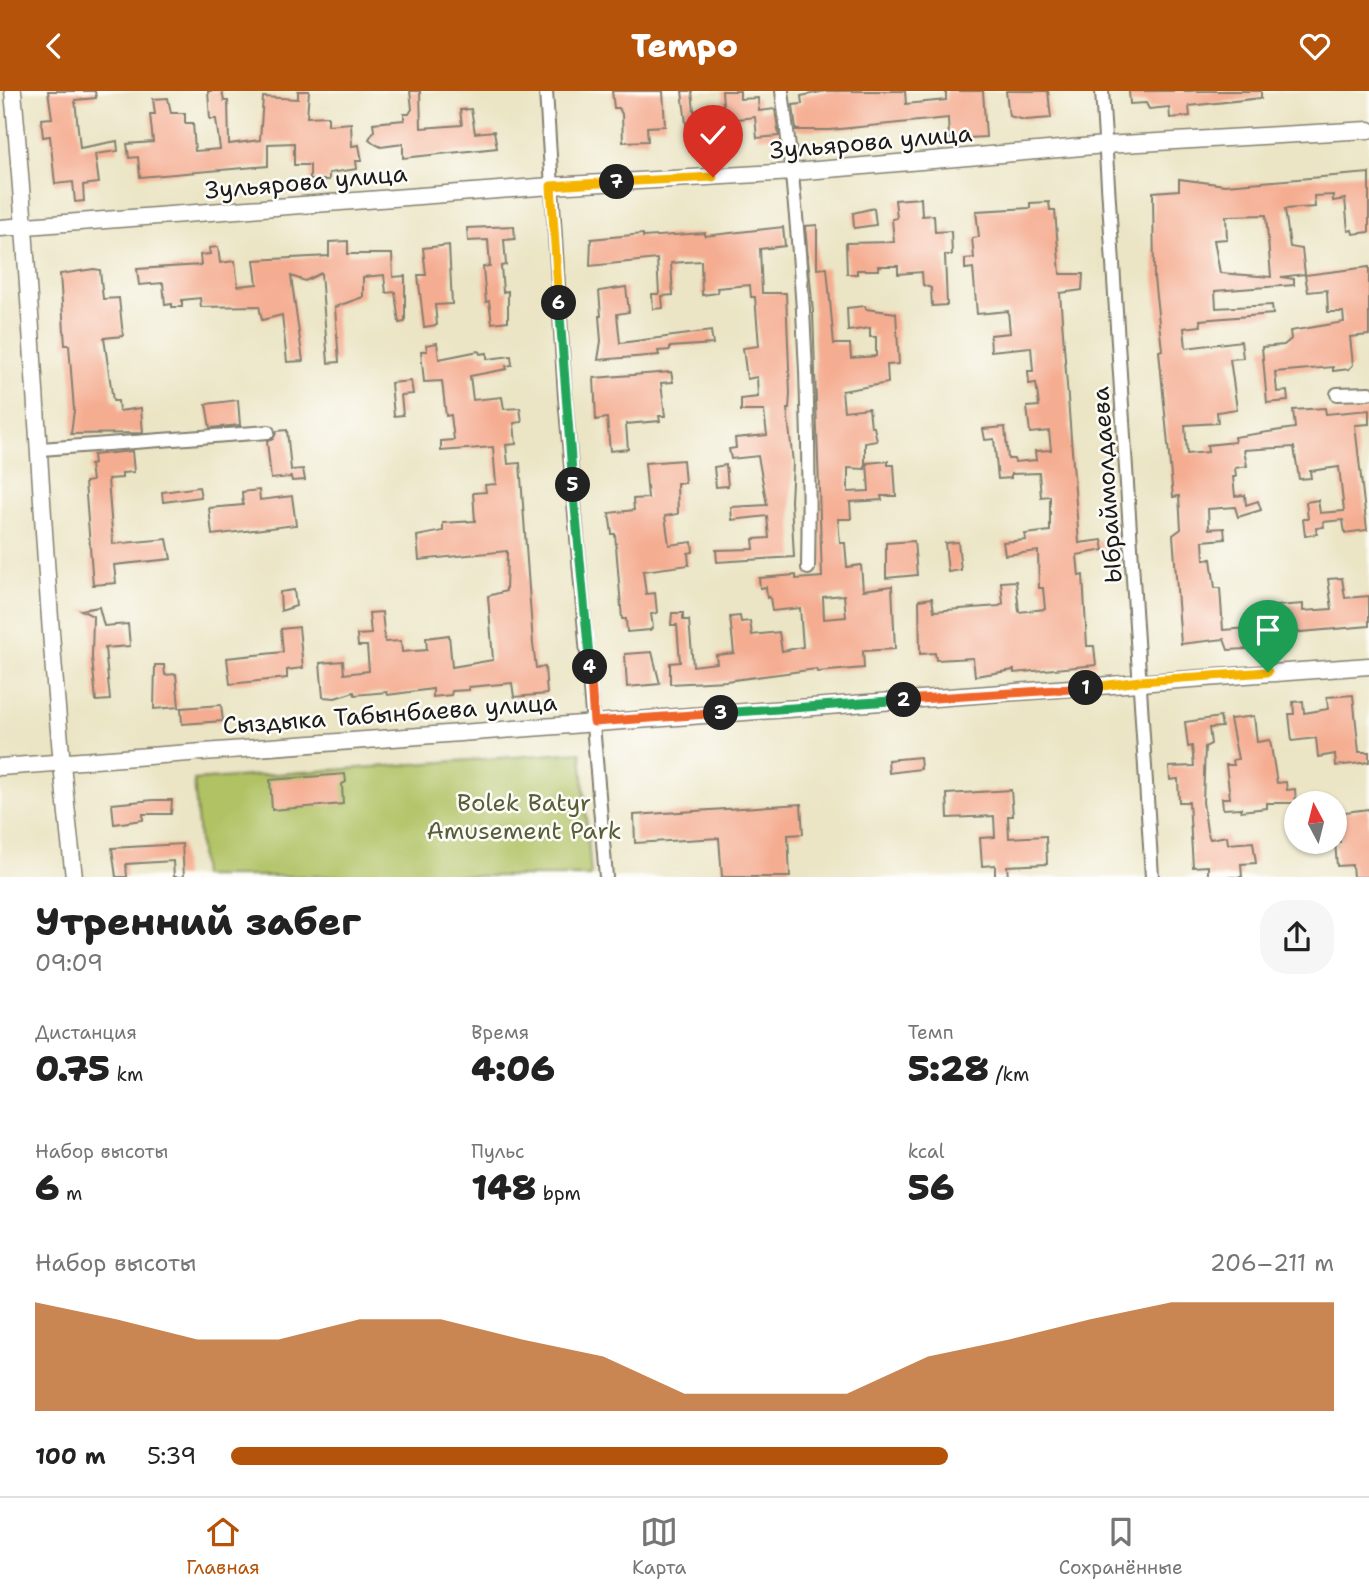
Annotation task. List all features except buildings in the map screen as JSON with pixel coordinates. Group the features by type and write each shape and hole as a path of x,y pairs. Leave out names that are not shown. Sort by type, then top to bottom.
{"street":[{"path":"13,91 26,227 61,761 74,877"},
{"path":"546,91 565,397 606,877"},
{"path":"782,91 793,172 806,413 808,568"},
{"name":"Ыбраймолдаева","path":"1102,91 1152,877"},
{"name":"Зульярова улица","path":"0,228 551,186 793,172 1105,145 1369,130"},
{"path":"1337,394 1369,393"},
{"path":"41,449 268,432"},
{"name":"Сыздыка Табынбаева улица","path":"0,767 1369,666"}],"green space":[{"name":"Bolek Batyr Amusement Park","path":"581,752 591,876 202,876 194,780"}],"route":[{"path":"713,177 551,186 565,397 594,722 1098,687 1140,681 1268,672"}]}
